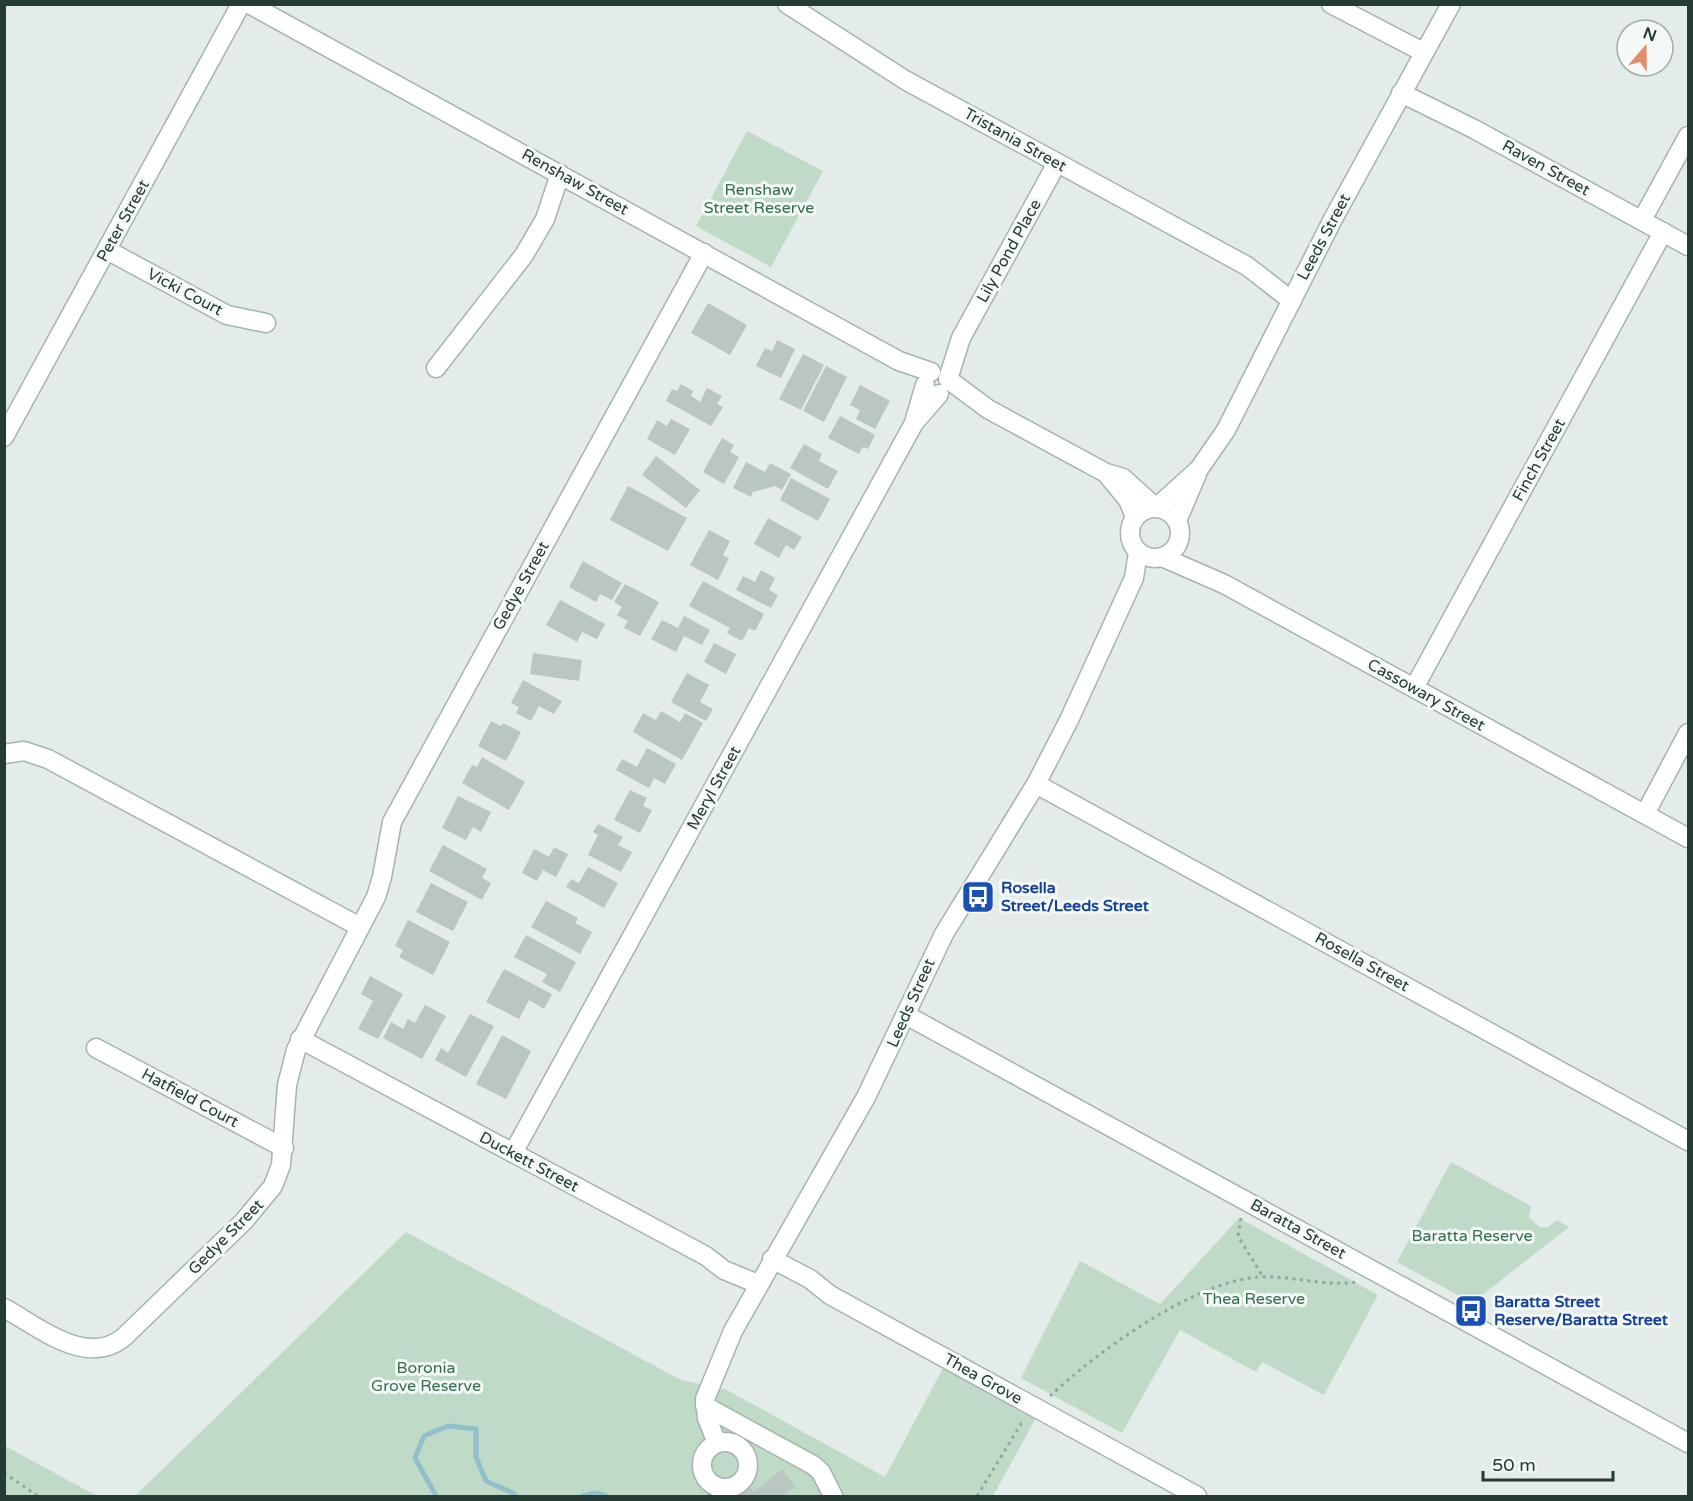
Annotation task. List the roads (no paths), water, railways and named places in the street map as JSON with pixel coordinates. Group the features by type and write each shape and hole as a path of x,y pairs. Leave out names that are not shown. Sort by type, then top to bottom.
{"street":[{"name":"Peter Street","path":"4,437 241,4"},
{"name":"Renshaw Street","path":"249,4 936,382 1106,473 1123,478 1156,507"},
{"name":"Tristania Street","path":"787,4 872,60 1295,293"},
{"path":"1331,4 1423,52"},
{"name":"Leeds Street","path":"1177,521 1199,469 1226,430 1249,389 1295,293 1423,52 1451,4"},
{"name":"Raven Street","path":"1401,93 1474,129 1689,246"},
{"path":"1642,220 1689,136"},
{"name":"Lily Pond Place","path":"936,382 1057,163"},
{"path":"436,368 529,247 545,219 560,174"},
{"name":"Finch Street","path":"1414,688 1663,232"},
{"name":"Vicki Court","path":"107,250 226,315 266,323"},
{"name":"Gedye Street","path":"4,1308 78,1347 97,1350 116,1344 257,1208 277,1177 284,1148 287,1085 300,1039 380,887 392,822 704,253"},
{"name":"Meryl Street","path":"513,1153 936,382"},
{"name":"Leeds Street","path":"1156,507 1199,469"},
{"name":"Renshaw Street","path":"1106,473 1128,500 1135,517"},
{"path":"1156,507 1172,514 1177,521 1179,542 1169,554 1160,557 1138,552 1133,546 1130,531 1135,517 1147,508 1156,507"},
{"path":"1179,542 1193,561 1224,584"},
{"name":"Leeds Street","path":"705,1406 715,1371 758,1284 866,1097 944,933 1036,784 1069,720 1134,578 1138,552"},
{"name":"Leeds Street","path":"1123,603 1160,557"},
{"name":"Cassowary Street","path":"1160,557 1224,584 1689,838"},
{"path":"1644,814 1689,734"},
{"path":"4,753 24,751 48,759 360,927"},
{"name":"Rosella Street","path":"1036,784 1689,1141"},
{"name":"Baratta Street","path":"906,1015 1689,1443"},
{"name":"Duckett Street","path":"300,1039 706,1256 724,1270 758,1284"},
{"name":"Hatfield Court","path":"96,1048 284,1148"},
{"name":"Thea Grove","path":"772,1259 810,1279 830,1295 1197,1497"},
{"path":"705,1406 717,1443"},
{"path":"705,1406 813,1466 821,1472 833,1497"},
{"path":"717,1443 732,1443 739,1447 748,1459 749,1467 743,1481 737,1486 712,1491 704,1476 702,1461 710,1447 717,1443"}],"waterway":[{"path":"436,1496 415,1458 424,1436 448,1426 476,1429 476,1457 486,1481 515,1496"},
{"path":"583,1496 595,1493 606,1496"}],"place":[{"name":"Rosella Street/Leeds Street","path":"978,897"},
{"name":"Baratta Street Reserve/Baratta Street","path":"1471,1311"}],"park label":[{"name":"Renshaw Street Reserve","path":"759,199"},
{"name":"Baratta Reserve","path":"1472,1236"},
{"name":"Thea Reserve","path":"1254,1299"},
{"name":"Boronia Grove Reserve","path":"426,1377"}]}
